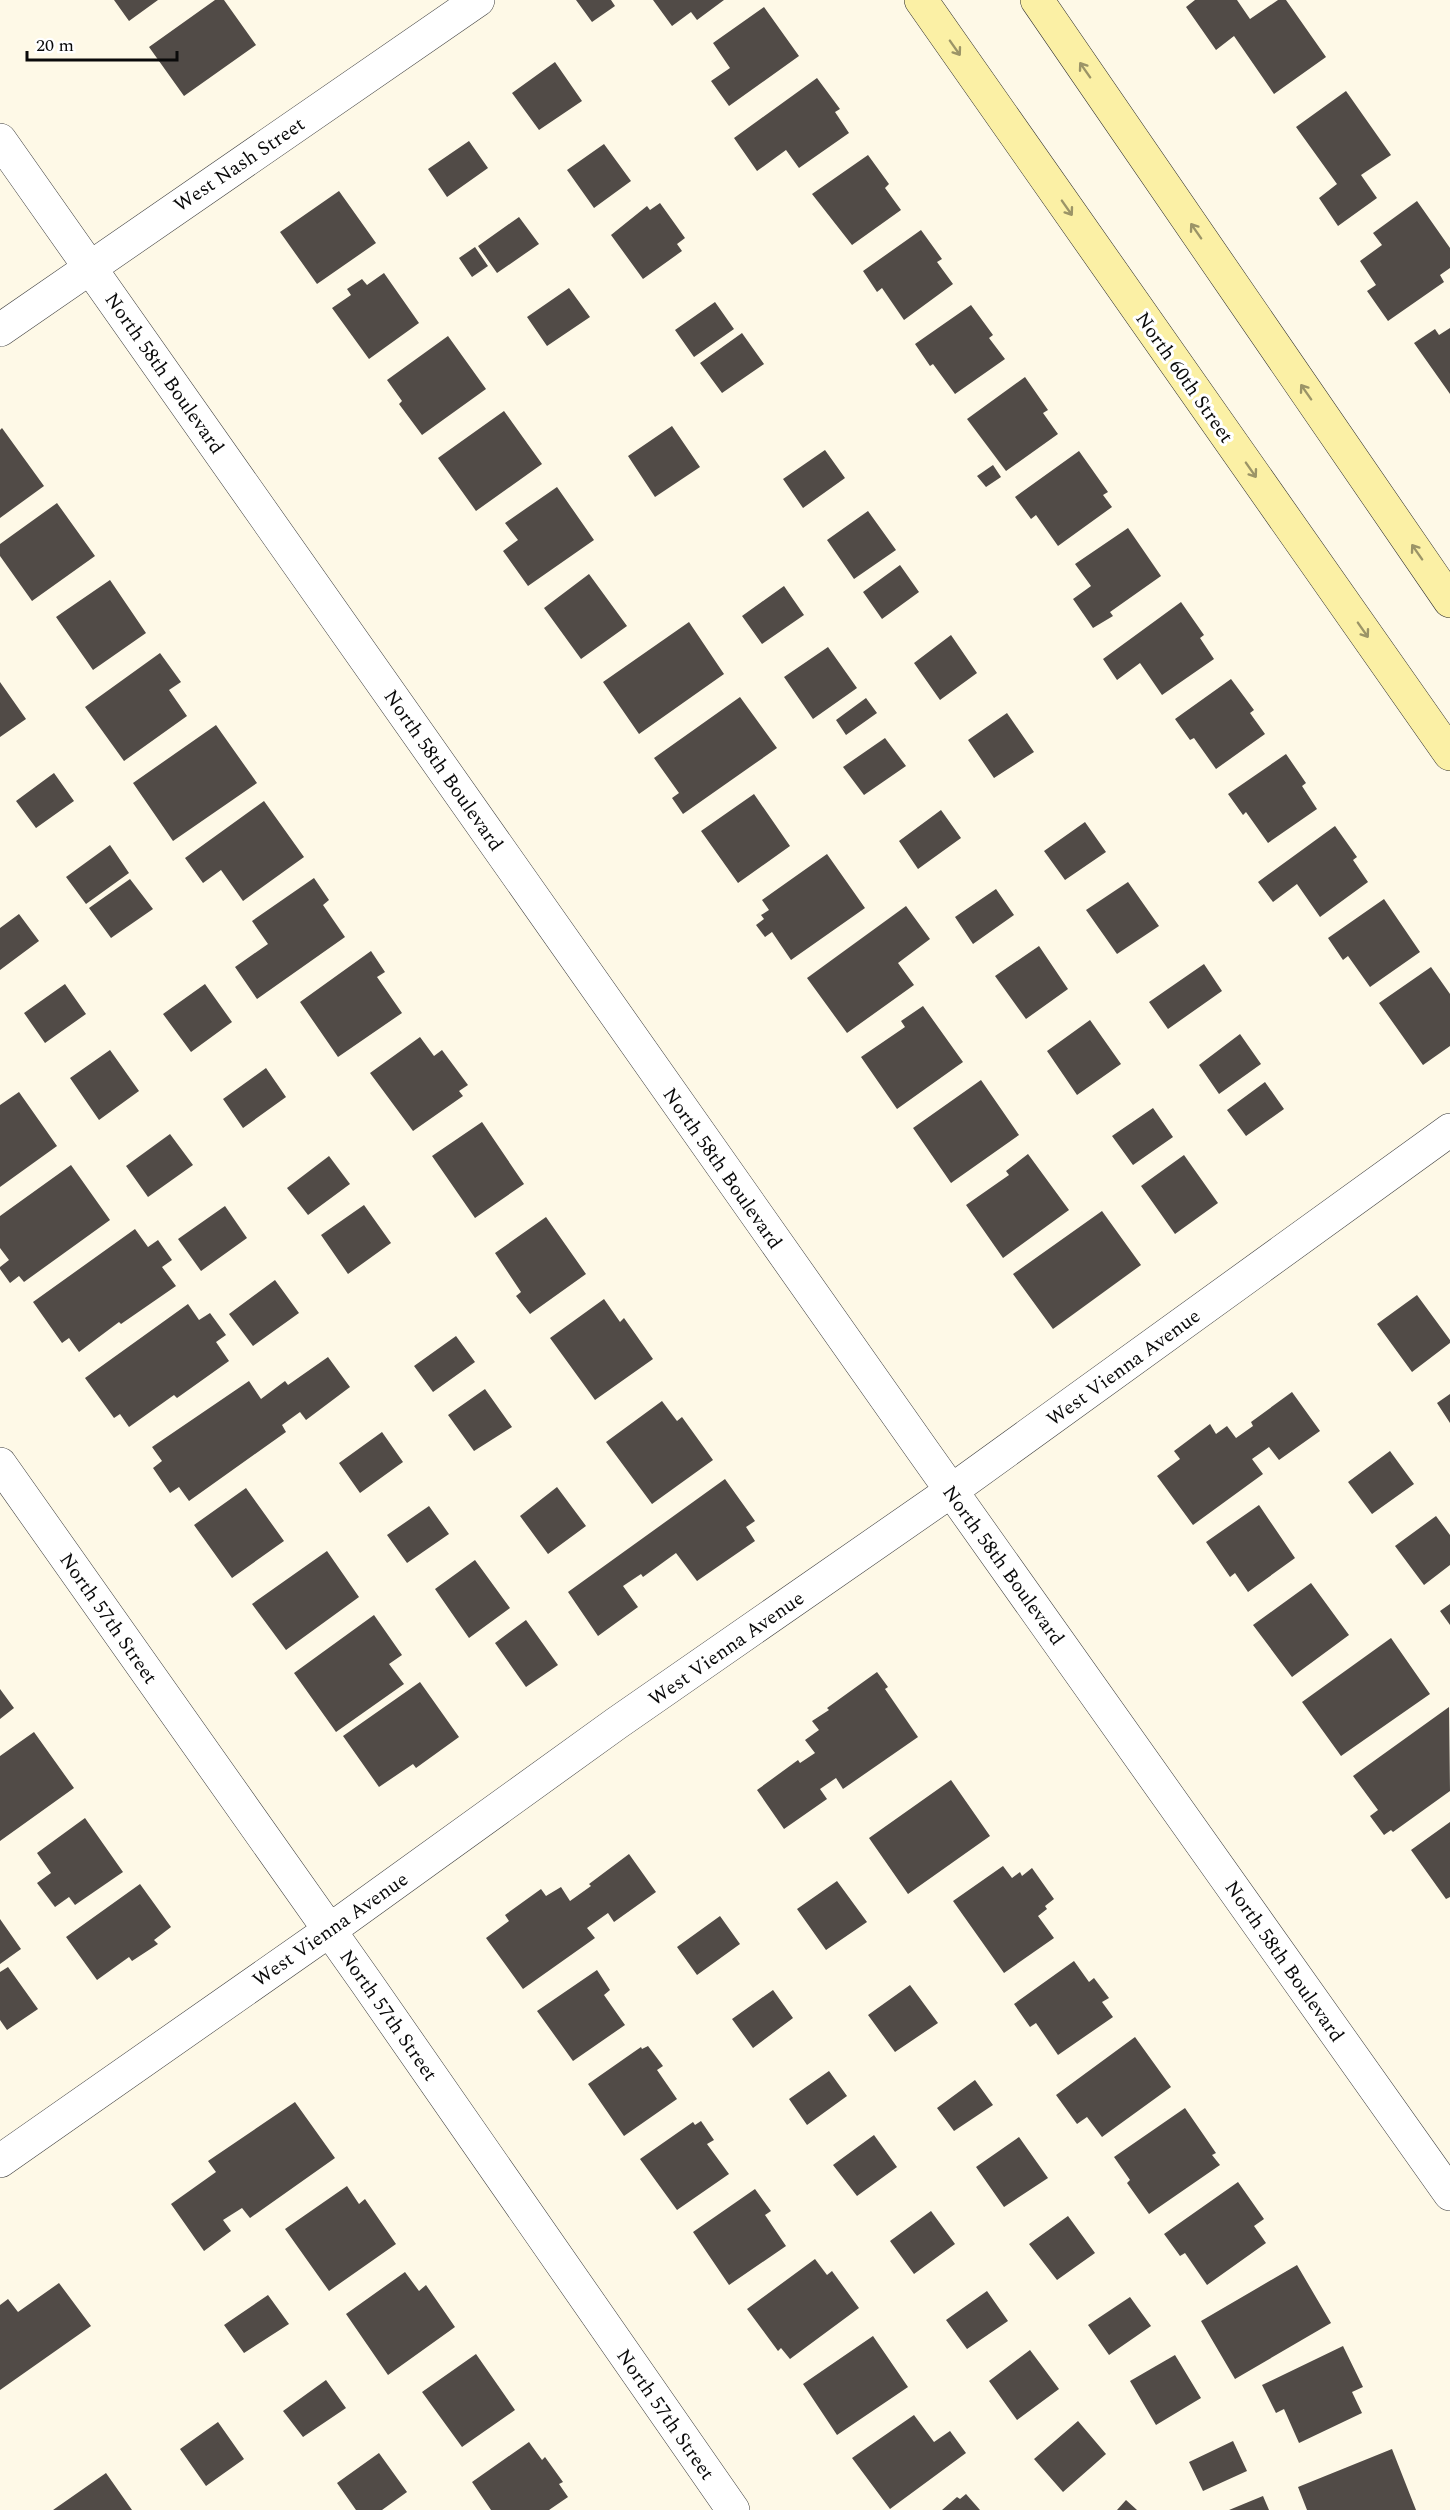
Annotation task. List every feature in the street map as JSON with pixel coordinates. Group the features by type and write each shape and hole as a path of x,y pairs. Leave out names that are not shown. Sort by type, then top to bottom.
{"main road":[{"name":"North 60th Street","path":"921,0 1450,754"},
{"path":"1037,0 1450,601"}],"street":[{"name":"West Nash Street","path":"0,330 89,266 478,0"},
{"name":"North 58th Boulevard","path":"0,140 951,1491 1450,2194"},
{"name":"West Vienna Avenue","path":"0,2161 330,1930 617,1723 951,1491 1450,1130"},
{"name":"North 57th Street","path":"0,1464 330,1930 733,2510"}],"building":[{"path":"114,0 158,0 129,21"},
{"path":"215,0 224,0 256,45 184,96 149,47"},
{"path":"576,0 611,0 615,6 592,22"},
{"path":"653,0 724,0 697,20 691,12 672,26"},
{"path":"1195,0 1237,0 1250,19 1278,0 1286,0 1326,57 1274,94 1234,36 1216,50 1186,7"},
{"path":"764,7 799,56 729,106 711,81 730,68 713,43"},
{"path":"555,62 582,101 539,130 512,93"},
{"path":"817,78 840,109 835,112 849,133 799,168 786,150 757,171 734,138"},
{"path":"1346,91 1391,155 1361,175 1377,198 1338,226 1319,198 1337,184 1296,127"},
{"path":"469,141 488,168 447,197 428,169"},
{"path":"604,144 631,181 594,208 567,170"},
{"path":"868,155 889,184 885,188 901,210 852,245 812,194"},
{"path":"339,191 376,243 317,284 280,232"},
{"path":"1417,201 1450,248 1450,268 1440,275 1444,282 1388,321 1367,291 1376,285 1360,261 1382,245 1373,233"},
{"path":"660,203 685,238 677,244 682,251 643,279 611,235 647,206 650,210"},
{"path":"519,217 539,244 497,273 478,246"},
{"path":"921,230 942,259 937,262 953,284 904,320 882,288 877,292 863,271"},
{"path":"475,247 488,266 472,277 459,258"},
{"path":"384,273 419,323 369,359 332,308 351,295 347,289 362,279 367,285"},
{"path":"569,288 590,317 547,346 527,317"},
{"path":"715,302 734,329 694,357 675,330"},
{"path":"971,305 993,335 989,338 1005,359 955,394 933,364 930,366 915,344"},
{"path":"1450,328 1450,394 1414,343 1435,329 1439,335"},
{"path":"742,333 764,364 722,393 700,363"},
{"path":"448,336 486,389 422,435 399,404 402,401 387,380"},
{"path":"1025,377 1048,410 1043,413 1058,434 1006,471 967,419"},
{"path":"504,411 542,464 476,511 438,458"},
{"path":"672,426 700,467 655,497 628,456"},
{"path":"2,428 44,486 0,518 0,430"},
{"path":"825,450 845,478 803,508 783,479"},
{"path":"1079,451 1108,492 1103,495 1112,507 1058,546 1036,515 1031,519 1015,497"},
{"path":"993,465 1001,477 986,487 977,476"},
{"path":"557,487 594,540 528,586 503,551 518,540 505,523"},
{"path":"57,503 95,556 32,601 0,556 0,544"},
{"path":"868,511 896,550 854,579 827,540"},
{"path":"1128,528 1161,576 1110,612 1113,616 1093,628 1073,599 1091,586 1075,564"},
{"path":"900,565 919,592 882,619 863,592"},
{"path":"589,574 627,626 581,659 544,608"},
{"path":"110,580 146,633 93,670 56,617"},
{"path":"784,586 804,615 762,644 742,616"},
{"path":"1181,602 1204,635 1200,638 1214,659 1162,695 1140,663 1117,680 1103,659"},
{"path":"689,622 724,674 639,734 603,682"},
{"path":"951,635 977,673 940,700 914,663"},
{"path":"828,647 857,688 813,719 784,677"},
{"path":"160,653 181,682 169,690 187,716 124,761 85,707"},
{"path":"1231,679 1254,710 1250,713 1265,734 1216,769 1194,738 1190,740 1175,719"},
{"path":"0,682 26,719 0,737"},
{"path":"740,697 777,748 683,814 672,798 679,793 654,758"},
{"path":"866,698 877,713 846,735 836,720"},
{"path":"1007,713 1034,752 994,778 968,740"},
{"path":"216,725 257,783 173,841 133,783"},
{"path":"885,738 906,766 864,795 843,767"},
{"path":"1286,754 1306,783 1302,786 1317,809 1268,843 1246,812 1243,815 1228,794"},
{"path":"54,773 74,801 36,828 16,801"},
{"path":"754,794 790,846 738,883 701,831"},
{"path":"264,801 304,857 243,901 221,870 203,883 185,858"},
{"path":"941,810 961,838 918,869 899,841"},
{"path":"1085,822 1106,852 1065,880 1044,851"},
{"path":"1335,826 1357,857 1353,860 1368,882 1320,917 1297,884 1273,902 1258,882"},
{"path":"110,845 129,873 86,904 66,877"},
{"path":"827,854 865,908 791,960 772,932 765,937 756,925 764,919 761,915 769,910 762,900"},
{"path":"314,878 329,900 323,905 345,937 257,999 235,967 268,944 252,921"},
{"path":"130,879 153,909 111,938 89,908"},
{"path":"1128,882 1159,926 1117,954 1086,910"},
{"path":"996,889 1014,915 973,944 955,917"},
{"path":"1384,899 1420,952 1370,987 1348,956 1343,960 1328,938"},
{"path":"906,906 930,939 898,963 914,985 847,1033 807,978"},
{"path":"19,914 39,941 0,970 0,928"},
{"path":"1039,946 1068,989 1026,1019 995,976"},
{"path":"371,951 385,972 377,977 402,1013 338,1057 300,1002"},
{"path":"1204,964 1222,991 1168,1029 1149,1002"},
{"path":"1431,967 1450,994 1450,1046 1423,1065 1379,1003"},
{"path":"65,984 86,1014 45,1043 24,1013"},
{"path":"205,984 232,1022 191,1052 163,1014"},
{"path":"923,1006 963,1062 897,1109 861,1057 905,1027 901,1021"},
{"path":"1090,1020 1121,1064 1077,1095 1047,1051"},
{"path":"1240,1034 1261,1064 1219,1094 1199,1065"},
{"path":"420,1037 434,1056 442,1050 468,1085 459,1091 463,1096 413,1131 370,1073"},
{"path":"110,1050 139,1091 99,1120 70,1078"},
{"path":"266,1068 286,1097 243,1128 223,1099"},
{"path":"981,1080 1019,1135 951,1183 913,1128"},
{"path":"1265,1082 1284,1109 1246,1136 1227,1110"},
{"path":"19,1092 57,1146 0,1187 0,1105"},
{"path":"1153,1108 1173,1137 1133,1165 1112,1136"},
{"path":"482,1122 524,1184 475,1218 432,1156"},
{"path":"170,1134 193,1165 148,1197 126,1166"},
{"path":"1028,1154 1069,1210 1003,1258 966,1205 1009,1175 1006,1171"},
{"path":"1184,1155 1218,1203 1175,1234 1141,1186"},
{"path":"329,1156 350,1184 308,1215 287,1188"},
{"path":"71,1165 110,1220 24,1282 19,1276 10,1283 0,1269 9,1260 0,1248 0,1216"},
{"path":"364,1205 391,1243 348,1274 321,1235"},
{"path":"225,1206 247,1238 201,1271 178,1239"},
{"path":"1102,1211 1141,1265 1053,1329 1013,1274"},
{"path":"546,1217 586,1274 530,1314 516,1296 521,1292 495,1253"},
{"path":"135,1229 148,1247 158,1240 172,1260 162,1267 176,1286 121,1324 119,1322 79,1352 69,1338 62,1343 33,1302"},
{"path":"275,1280 299,1313 253,1346 229,1314"},
{"path":"1417,1295 1450,1343 1412,1372 1377,1324"},
{"path":"604,1299 620,1322 624,1318 653,1359 595,1400 550,1338"},
{"path":"188,1304 199,1320 210,1313 226,1335 216,1342 229,1361 177,1398 174,1395 129,1427 120,1414 114,1418 85,1378"},
{"path":"456,1336 475,1362 433,1392 414,1366"},
{"path":"328,1357 350,1387 306,1420 300,1412 282,1425 286,1432 189,1501 179,1487 170,1493 153,1468 162,1461 152,1447 249,1381 261,1399 285,1381 288,1385"},
{"path":"485,1389 512,1427 474,1451 448,1415"},
{"path":"1292,1392 1320,1431 1279,1460 1269,1447 1252,1459 1263,1474 1193,1525 1157,1476 1180,1459 1174,1451 1210,1424 1216,1434 1227,1426 1236,1438 1253,1426 1251,1422"},
{"path":"1450,1394 1450,1423 1437,1403"},
{"path":"662,1401 677,1421 682,1417 713,1460 652,1504 606,1442"},
{"path":"382,1432 403,1462 360,1493 339,1463"},
{"path":"1390,1451 1414,1484 1372,1514 1348,1482"},
{"path":"725,1479 755,1521 746,1527 755,1541 697,1581 676,1553 643,1577 641,1574 623,1586 638,1607 598,1636 568,1592"},
{"path":"557,1487 586,1526 548,1554 520,1516"},
{"path":"246,1488 284,1541 232,1578 194,1525"},
{"path":"1259,1505 1295,1558 1248,1592 1235,1573 1230,1577 1206,1542"},
{"path":"429,1506 449,1534 407,1563 387,1535"},
{"path":"1436,1516 1450,1535 1450,1565 1424,1585 1395,1546"},
{"path":"327,1551 359,1597 286,1650 252,1604"},
{"path":"475,1560 510,1608 469,1638 435,1589"},
{"path":"1311,1583 1349,1635 1292,1677 1253,1625"},
{"path":"1450,1604 1450,1625 1440,1611"},
{"path":"374,1615 402,1655 389,1664 404,1684 336,1732 294,1673"},
{"path":"526,1620 558,1665 526,1687 495,1643"},
{"path":"1391,1638 1430,1694 1341,1756 1302,1702"},
{"path":"877,1672 888,1687 885,1689 918,1737 843,1789 836,1778 820,1789 827,1799 784,1829 757,1790 798,1760 800,1763 815,1753 805,1740 819,1730 812,1721"},
{"path":"420,1682 459,1737 416,1768 413,1764 379,1787 343,1736"},
{"path":"0,1689 14,1708 0,1719"},
{"path":"1449,1707 1450,1791 1393,1832 1391,1830 1384,1835 1370,1816 1378,1810 1353,1776"},
{"path":"34,1732 74,1788 0,1841 0,1756"},
{"path":"951,1780 990,1836 908,1894 869,1838"},
{"path":"85,1818 123,1872 75,1905 69,1897 55,1907 37,1883 51,1873 37,1853"},
{"path":"1450,1822 1450,1897 1446,1899 1411,1850"},
{"path":"629,1854 656,1892 614,1922 608,1913 587,1928 595,1938 523,1989 486,1938 509,1921 505,1915 541,1889 546,1896 561,1887 570,1901"},
{"path":"1003,1866 1012,1878 1020,1872 1022,1876 1032,1868 1054,1899 1038,1916 1054,1938 1004,1973 953,1901"},
{"path":"837,1881 867,1922 826,1950 797,1909"},
{"path":"140,1884 171,1927 154,1940 158,1944 132,1961 129,1957 97,1980 66,1937"},
{"path":"720,1916 740,1944 697,1975 677,1947"},
{"path":"0,1919 21,1949 0,1964"},
{"path":"1074,1961 1089,1982 1094,1978 1109,1998 1102,2002 1113,2017 1058,2055 1036,2023 1030,2027 1014,2004"},
{"path":"8,1967 38,2009 7,2030 0,2020 0,1972"},
{"path":"597,1970 610,1990 604,1995 625,2025 573,2061 537,2011"},
{"path":"910,1985 938,2023 895,2052 868,2015"},
{"path":"773,1990 793,2018 753,2048 732,2019"},
{"path":"1135,2037 1171,2087 1102,2137 1087,2117 1077,2124 1056,2095"},
{"path":"648,2046 663,2066 657,2070 677,2099 624,2136 588,2084 641,2047 642,2049"},
{"path":"829,2071 847,2096 807,2125 789,2099"},
{"path":"975,2080 993,2105 954,2131 937,2108"},
{"path":"295,2102 335,2158 250,2218 242,2208 223,2220 231,2231 204,2251 171,2204 216,2172 208,2161"},
{"path":"1185,2108 1216,2153 1212,2155 1220,2165 1149,2214 1127,2183 1130,2180 1114,2157"},
{"path":"701,2121 714,2140 707,2144 729,2174 677,2210 640,2159 693,2122 695,2125"},
{"path":"874,2135 897,2167 857,2196 833,2165"},
{"path":"1019,2137 1048,2178 1004,2207 976,2167"},
{"path":"1238,2182 1264,2219 1254,2226 1266,2243 1207,2285 1185,2253 1180,2256 1164,2234"},
{"path":"347,2186 359,2204 365,2199 396,2244 329,2291 285,2229"},
{"path":"755,2189 771,2211 765,2215 786,2246 729,2285 693,2232"},
{"path":"931,2211 955,2244 914,2274 890,2241"},
{"path":"1068,2216 1095,2253 1057,2280 1029,2244"},
{"path":"815,2259 827,2275 832,2271 859,2308 790,2359 781,2348 778,2351 747,2309"},
{"path":"1297,2265 1331,2323 1235,2379 1201,2321"},
{"path":"405,2272 419,2291 426,2285 455,2327 388,2375 346,2314"},
{"path":"59,2283 91,2326 0,2390 0,2305 8,2299 18,2312"},
{"path":"987,2291 1008,2321 967,2349 946,2320"},
{"path":"268,2295 289,2324 244,2353 224,2325"},
{"path":"1130,2297 1151,2326 1109,2355 1088,2325"},
{"path":"873,2336 908,2387 837,2435 803,2384"},
{"path":"1343,2346 1363,2387 1352,2392 1362,2413 1299,2443 1284,2409 1276,2413 1262,2385"},
{"path":"1030,2350 1059,2389 1017,2420 989,2381"},
{"path":"476,2354 515,2410 462,2447 422,2392"},
{"path":"1175,2355 1201,2398 1156,2425 1130,2381"},
{"path":"326,2380 346,2408 303,2437 283,2411"},
{"path":"914,2415 934,2442 950,2431 966,2453 890,2509 852,2458"},
{"path":"1078,2421 1106,2454 1063,2492 1034,2459"},
{"path":"218,2422 244,2459 206,2486 180,2449"},
{"path":"1233,2441 1247,2471 1203,2491 1189,2462"},
{"path":"529,2442 542,2460 545,2457 563,2482 559,2484 568,2497 549,2510 491,2510 472,2482"},
{"path":"1392,2449 1416,2510 1307,2510 1298,2487"},
{"path":"379,2453 407,2492 382,2510 356,2510 337,2483"},
{"path":"106,2473 132,2510 53,2510"},
{"path":"966,2494 980,2510 942,2510 957,2497 960,2499"},
{"path":"1263,2496 1269,2510 1229,2510"},
{"path":"1126,2500 1137,2510 1117,2510"}]}
